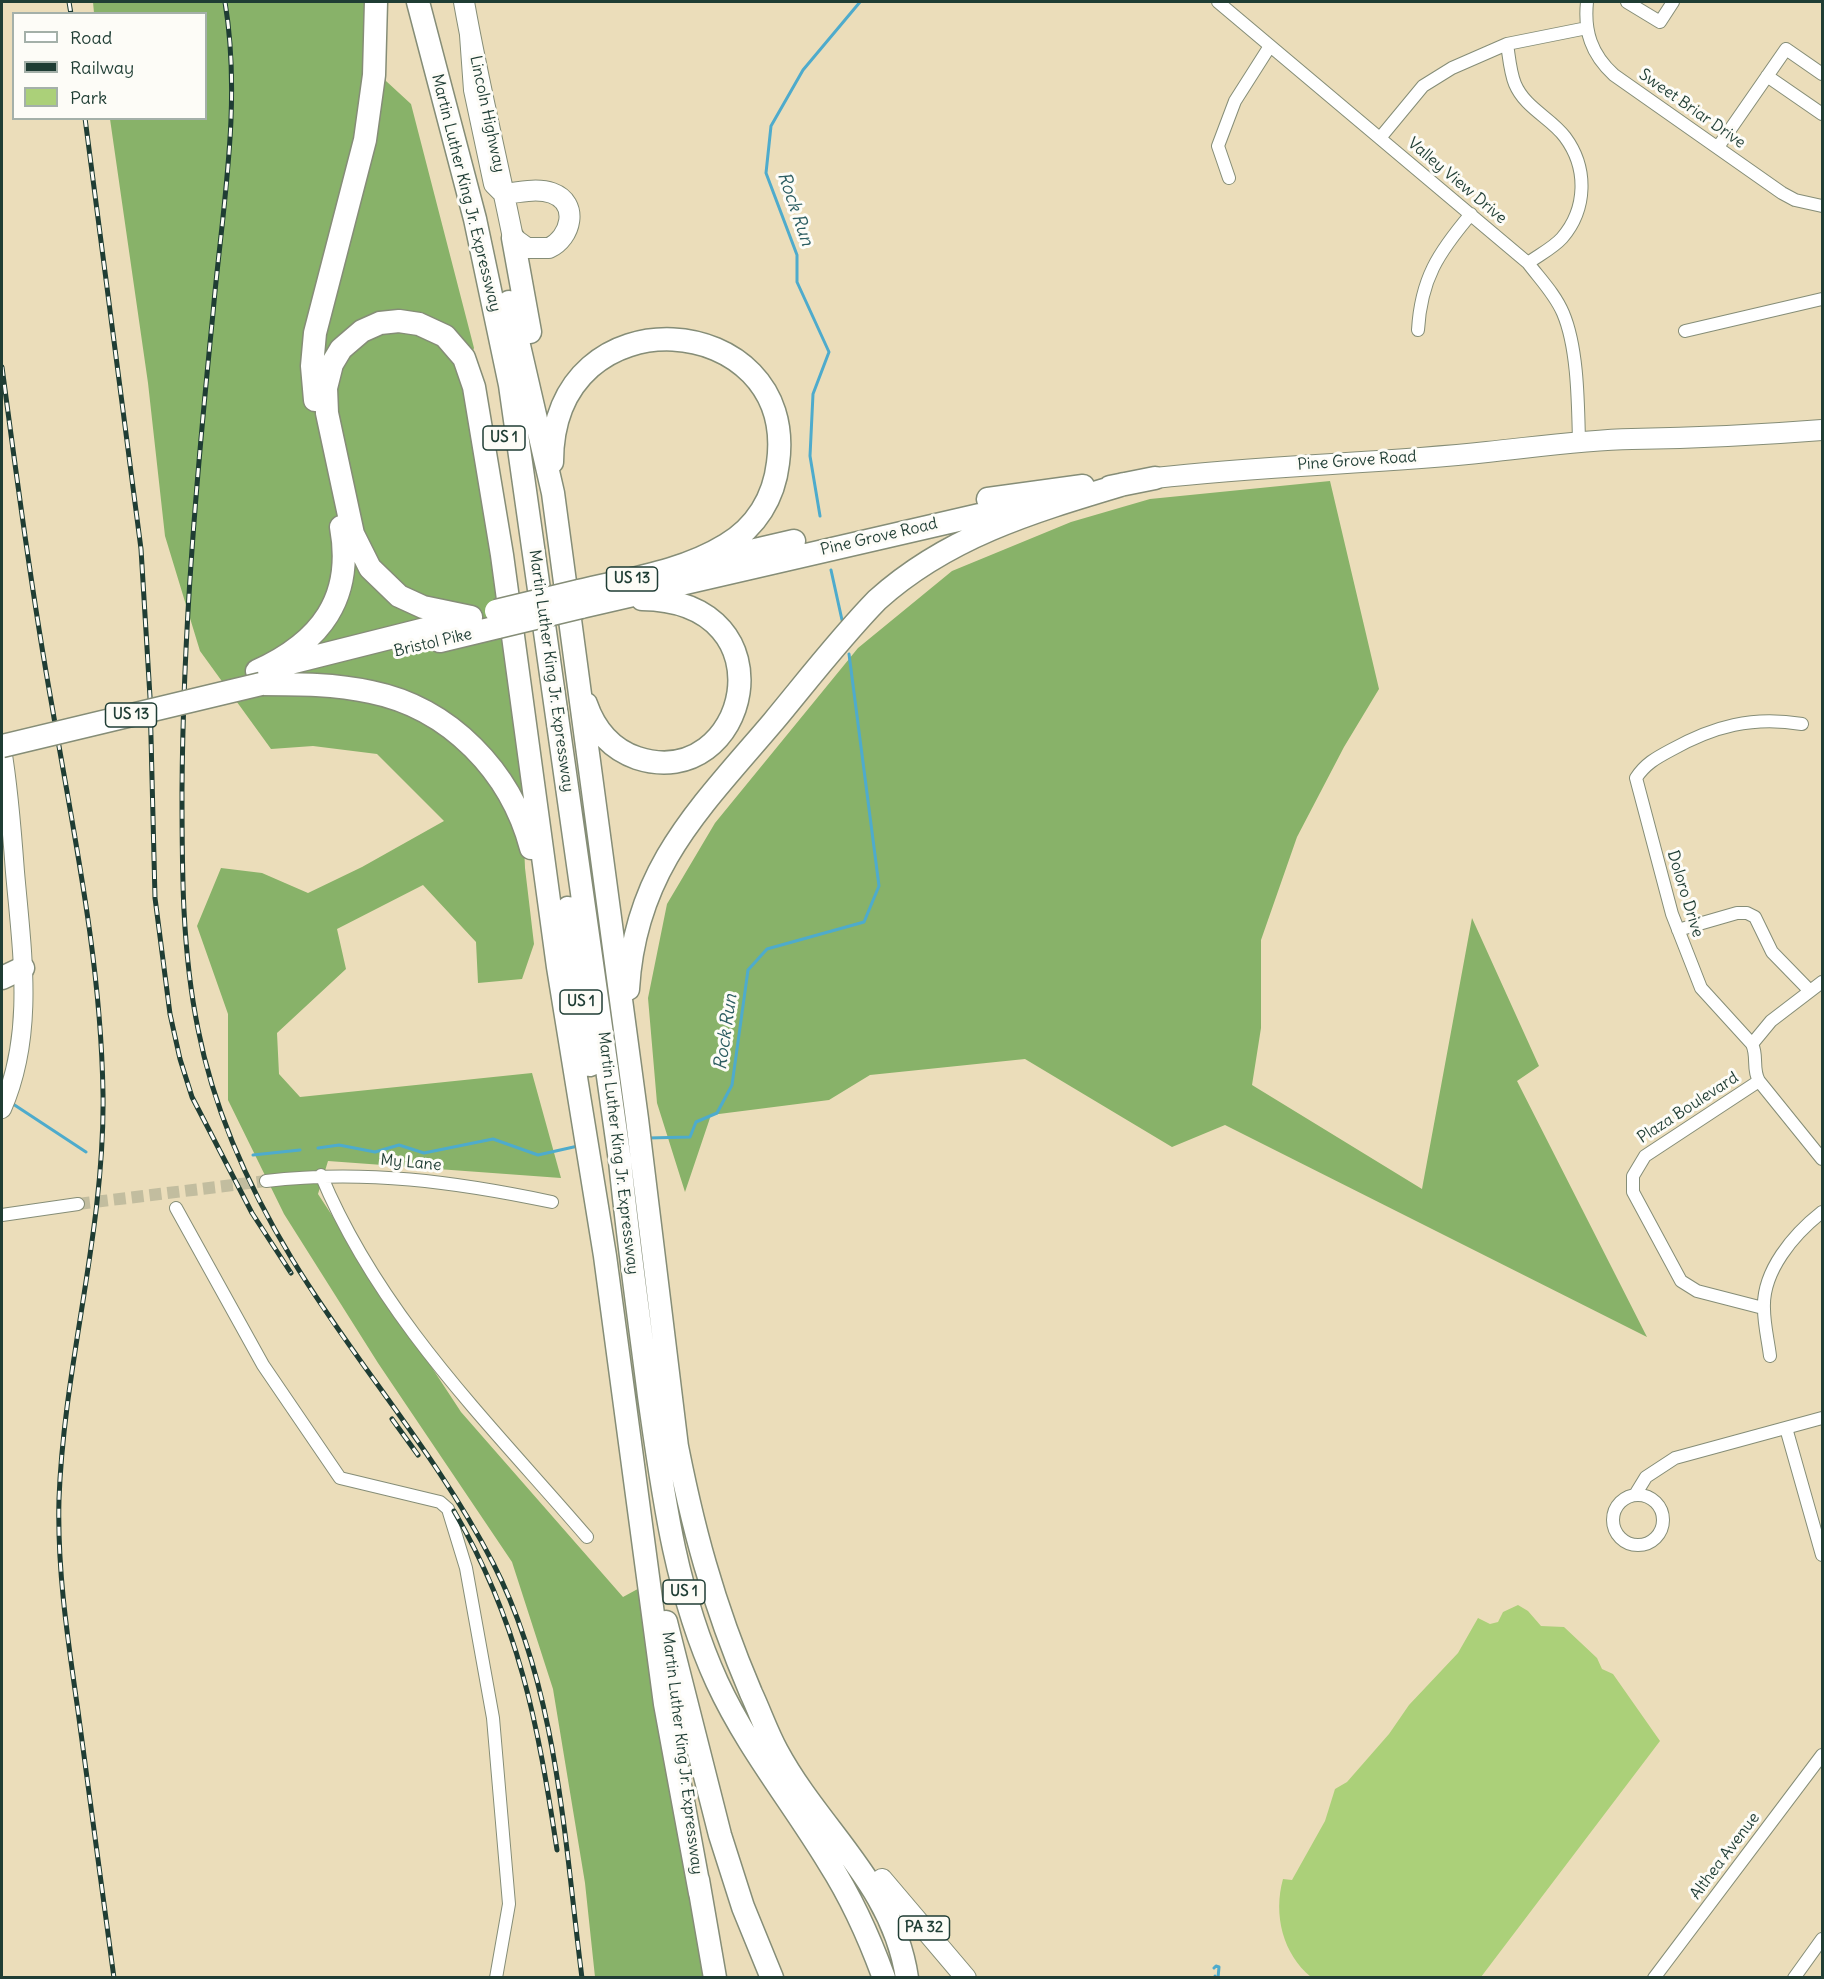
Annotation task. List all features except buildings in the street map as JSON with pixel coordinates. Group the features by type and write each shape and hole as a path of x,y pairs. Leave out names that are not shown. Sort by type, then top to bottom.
{"highway":[{"path":"259,677 291,653 321,625 338,594 344,569 342,531 315,398 313,351 317,315 365,140 375,65 376,2"},
{"name":"Martin Luther King Jr. Expressway","path":"403,2 463,233 495,387 611,1119"},
{"name":"Martin Luther King Jr. Expressway","path":"418,2 485,263 510,385 611,1119"},
{"path":"439,80 495,247 543,444 552,493 629,1065"},
{"path":"513,238 542,411 543,444"},
{"path":"471,617 423,607 399,596 370,568 353,534 327,413 326,388 332,364 341,349 362,331 380,323 409,322 436,331 459,350 472,377 500,544 558,966"},
{"path":"552,493 552,451 561,413 573,388 591,367 625,346 650,339 686,340 723,353 745,369 768,401 778,437 777,472 765,507 749,526 728,544 685,566"},
{"name":"Pine Grove Road","path":"605,602 861,541 1155,478"},
{"name":"Pine Grove Road","path":"685,566 956,505 1064,488 1155,478"},
{"path":"907,1977 898,1937 883,1902 776,1751 708,1582 689,1509 637,1230 617,1161 611,1119 629,1065 630,958 638,921 652,881 669,850 690,820 877,600 909,574 966,538 1021,516 1124,484"},
{"name":"US 13","path":"580,599 685,566"},
{"name":"Bristol Pike","path":"259,677 580,599 605,602"},
{"path":"578,683 593,722 605,739 620,751 648,761 679,760 709,746 729,723 737,703 739,674 736,655 726,634 712,620 694,608 670,601 605,602"},
{"name":"US 13","path":"2,747 471,617 497,619"},
{"path":"259,677 373,692 421,710 464,739 500,778 523,823 558,966 611,1119 617,1161 665,1704 700,1893"},
{"name":"US 13","path":"2,732 259,677"},
{"path":"2,961 23,968"},
{"path":"2,978 8,978 23,968"},
{"name":"Martin Luther King Jr. Expressway","path":"617,1161 627,1356 666,1622 700,1893 715,1977"},
{"name":"Martin Luther King Jr. Expressway","path":"617,1161 664,1506 688,1608 716,1680 739,1726 843,1886 867,1933 884,1977"},
{"path":"666,1622 720,1835 743,1907 772,1977"},
{"path":"751,1692 815,1793 882,1879"}],"main road":[{"name":"Lincoln Highway","path":"464,2 513,238"},
{"path":"504,194 536,191 552,193 564,202 570,215 565,235 549,248 527,248 513,238"},
{"name":"Pine Grove Road","path":"1155,478 1254,467 1487,452 1579,442 1675,440 1822,430"},
{"name":"Pine Grove Road","path":"1487,452 1531,453 1621,448 1675,440"},
{"path":"2,747 23,968 22,1037 10,1090 2,1109"},
{"name":"PA 32","path":"882,1879 966,1977"}],"street":[{"name":"Valley View Drive","path":"1218,2 1528,263 1555,298 1566,322 1578,409 1579,442"},
{"name":"Sweet Briar Drive","path":"1587,2 1587,28 1593,49 1614,75 1782,193 1795,200 1822,206"},
{"path":"1627,2 1660,22 1673,2"},
{"path":"1380,138 1423,86 1452,68 1507,44 1587,28"},
{"path":"1507,44 1515,85 1530,105 1565,137 1581,167 1582,194 1572,224 1560,240 1528,263"},
{"path":"1229,178 1218,146 1235,102 1270,46"},
{"path":"1718,147 1786,49 1822,74"},
{"path":"1767,76 1822,114"},
{"path":"1418,330 1420,302 1432,267 1446,244 1471,214"},
{"path":"1685,331 1822,298"},
{"name":"Doloro Drive","path":"1752,1044 1701,988 1678,930 1636,778 1645,764 1715,728 1773,721 1802,724"},
{"path":"1678,930 1737,913 1747,913 1755,917 1772,952 1810,991"},
{"path":"1822,982 1771,1022 1752,1044 1755,1050 1755,1071 1760,1081 1822,1159"},
{"name":"Plaza Boulevard","path":"1760,1081 1645,1156 1636,1166 1632,1186 1681,1281 1697,1291 1763,1308"},
{"path":"321,1175 352,1236 412,1334 473,1409 587,1537"},
{"name":"My Lane","path":"266,1181 321,1175 425,1180 552,1202"},
{"path":"2,1215 78,1204"},
{"path":"176,1208 263,1365 340,1478 440,1502 448,1509 466,1568 492,1718 509,1904 496,1977"},
{"path":"1770,1356 1763,1308 1773,1273 1782,1255 1804,1227 1822,1212"},
{"path":"1635,1495 1649,1497 1656,1503 1663,1517 1659,1534 1645,1545 1625,1542 1614,1529 1613,1520 1618,1505 1624,1499 1635,1495 1646,1477 1675,1458 1822,1418"},
{"path":"1786,1428 1822,1555"},
{"name":"Althea Avenue","path":"1654,1977 1822,1755"},
{"path":"1794,1977 1822,1939"}],"green space":[{"path":"93,2 367,2 386,81 411,104 474,348 462,381 481,492 521,774 525,868 534,944 522,979 478,983 476,942 423,885 337,929 346,969 277,1033 279,1074 300,1097 532,1073 561,1178 328,1161 318,1194 461,1412 623,1597 645,1585 706,1977 595,1977 585,1883 553,1689 512,1562 378,1363 284,1214 228,1100 228,1014 197,926 221,868 262,873 308,893 362,867 444,821 377,754 313,746 271,749 200,651 165,536 148,383 110,120 207,120 207,12 94,12"},
{"path":"1330,481 1379,689 1344,747 1297,837 1261,940 1261,1028 1252,1085 1422,1189 1472,918 1539,1066 1517,1081 1647,1337 1225,1125 1172,1147 1025,1059 870,1075 829,1100 711,1115 685,1192 657,1103 648,998 667,904 715,823 858,648 952,571 1071,522 1150,499"},
{"path":"1518,1605 1528,1611 1541,1626 1564,1627 1597,1658 1602,1669 1613,1674 1660,1741 1481,1977 1311,1977 1293,1957 1283,1933 1279,1906 1283,1879 1292,1880 1325,1821 1335,1789 1347,1782 1389,1734 1409,1705 1458,1653 1478,1618 1490,1624 1498,1622 1503,1612"}],"waterway":[{"name":"Rock Run","path":"820,516 810,456 813,394 829,352 797,282 797,255 766,173 771,126 803,70 860,2"},
{"name":"Rock Run","path":"831,570 842,620"},
{"name":"Rock Run","path":"648,1138 690,1137 696,1122 717,1113 732,1085 748,970 767,949 864,922 879,886 849,654"},
{"name":"Rock Run","path":"10,1102 86,1152"},
{"name":"Rock Run","path":"318,1148 339,1145 375,1152 399,1145 424,1153 493,1139 538,1155 578,1146"},
{"name":"Rock Run","path":"253,1155 300,1150"},
{"path":"1214,1968 1219,1967 1218,1978"}],"tunnel":[{"path":"78,1204 266,1181"}],"railway":[{"path":"69,2 71,12"},
{"path":"225,2 232,79 229,157 196,492 183,731 184,910 189,970 198,1029 213,1090 223,1119 261,1205 316,1297 447,1484 493,1563 515,1612 532,1662 555,1766 582,1978"},
{"path":"85,120 141,549 150,697 155,898 170,1014 180,1059 192,1097 252,1213 291,1273"},
{"path":"2,367 38,622 85,899 101,1045 102,1145 98,1196 62,1448 59,1526 61,1579 67,1632 114,1978"},
{"path":"392,1419 418,1455"},
{"path":"454,1511 495,1593 523,1675 542,1759 557,1850"}]}
